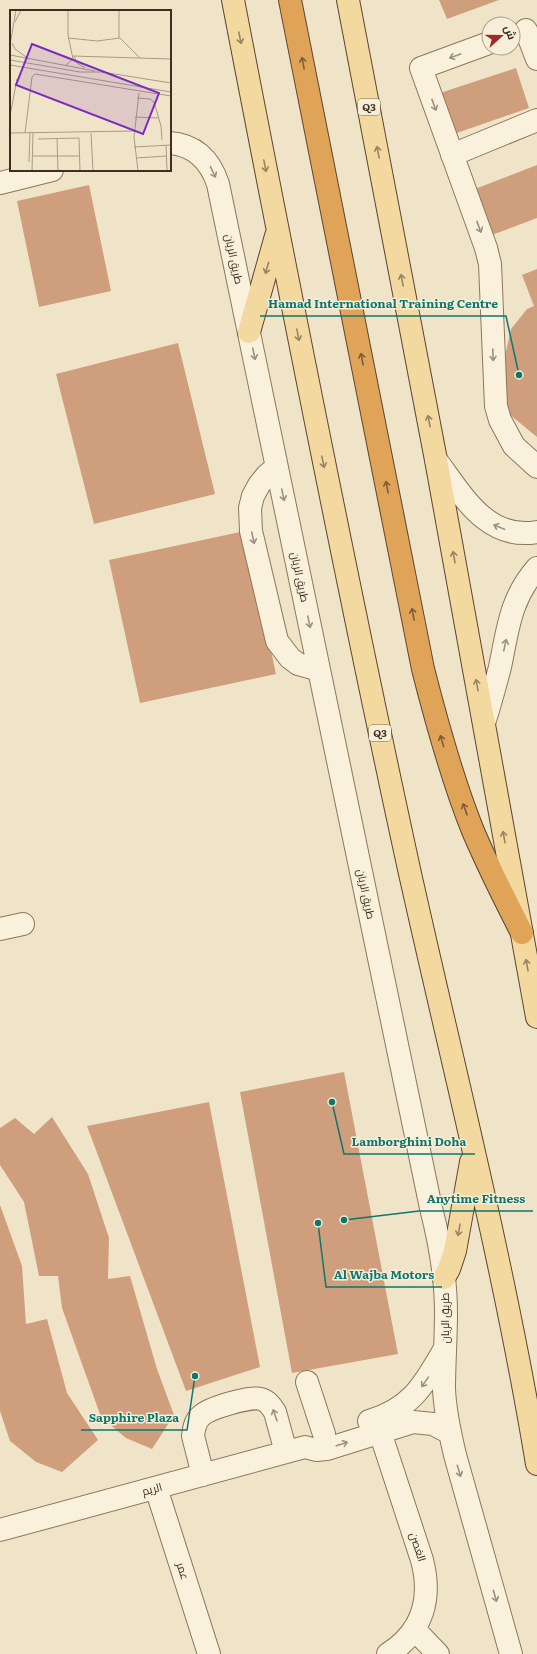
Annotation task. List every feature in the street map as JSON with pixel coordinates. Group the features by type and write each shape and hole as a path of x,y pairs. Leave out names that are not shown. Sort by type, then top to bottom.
{"highway":[{"path":"290,0 427,682 437,724 473,831 496,883 522,933"}],"main road":[{"name":"Q3","path":"233,0 277,231 363,656 411,877 501,1274 537,1464"},
{"name":"Q3","path":"348,0 436,460 537,1017"},
{"path":"353,24 365,0"},
{"path":"249,332 277,231"},
{"path":"444,1278 450,1269 455,1251 473,1150"}],"street":[{"path":"525,30 537,59"},
{"path":"481,46 421,68 486,248 490,264 494,391 500,420 514,446 537,467"},
{"path":"452,155 537,120"},
{"name":"طريق الريان","path":"178,145 203,157 215,174 440,1243 446,1313 444,1391 450,1433 455,1456 511,1654"},
{"path":"0,183 48,171"},
{"path":"436,460 468,502 486,520 497,527 509,531 522,533 537,532"},
{"path":"277,468 267,475 259,484 253,496 250,508 251,531 276,641 290,658 298,664 319,670"},
{"path":"484,723 498,673 513,606 520,592 537,568"},
{"path":"0,929 22,924"},
{"name":"الريم","path":"295,1450 324,1434 394,1412 405,1404 423,1384 445,1348"},
{"path":"307,1382 324,1434"},
{"path":"203,1475 193,1436 198,1420 206,1412 247,1400 260,1399 271,1406 295,1450"},
{"name":"الريم","path":"0,1530 295,1450 321,1450 413,1422 433,1424 450,1433"},
{"name":"الغصن","path":"380,1432 426,1574 427,1588 421,1616 414,1629 406,1640 388,1654"},
{"name":"عمر","path":"156,1488 209,1654"},
{"path":"414,1629 438,1654"}],"building":[{"path":"439,0 499,0 447,19"},
{"path":"516,68 529,108 454,134 440,93"},
{"path":"537,165 537,218 492,235 475,189"},
{"path":"89,185 111,291 39,307 17,201"},
{"path":"537,269 537,437 509,414 498,388 511,329 527,309 534,306 522,275"},
{"path":"178,343 215,494 94,524 56,374"},
{"path":"245,531 276,674 140,703 109,560"},
{"path":"344,1072 398,1354 292,1373 240,1092"},
{"path":"209,1102 260,1367 186,1391 87,1126"},
{"path":"52,1117 88,1174 109,1238 108,1279 130,1276 157,1369 174,1415 152,1449 126,1438 101,1417 62,1308 58,1276 39,1276 24,1202 0,1165 0,1128 15,1118 34,1134"},
{"path":"0,1205 22,1266 26,1324 47,1319 67,1393 98,1440 62,1472 36,1462 10,1441 0,1411"}],"place":[{"name":"Hamad International Training Centre","path":"519,375"},
{"name":"Lamborghini Doha","path":"332,1102"},
{"name":"Anytime Fitness","path":"344,1220"},
{"name":"Al Wajba Motors","path":"318,1223"},
{"name":"Sapphire Plaza","path":"195,1376"}]}
